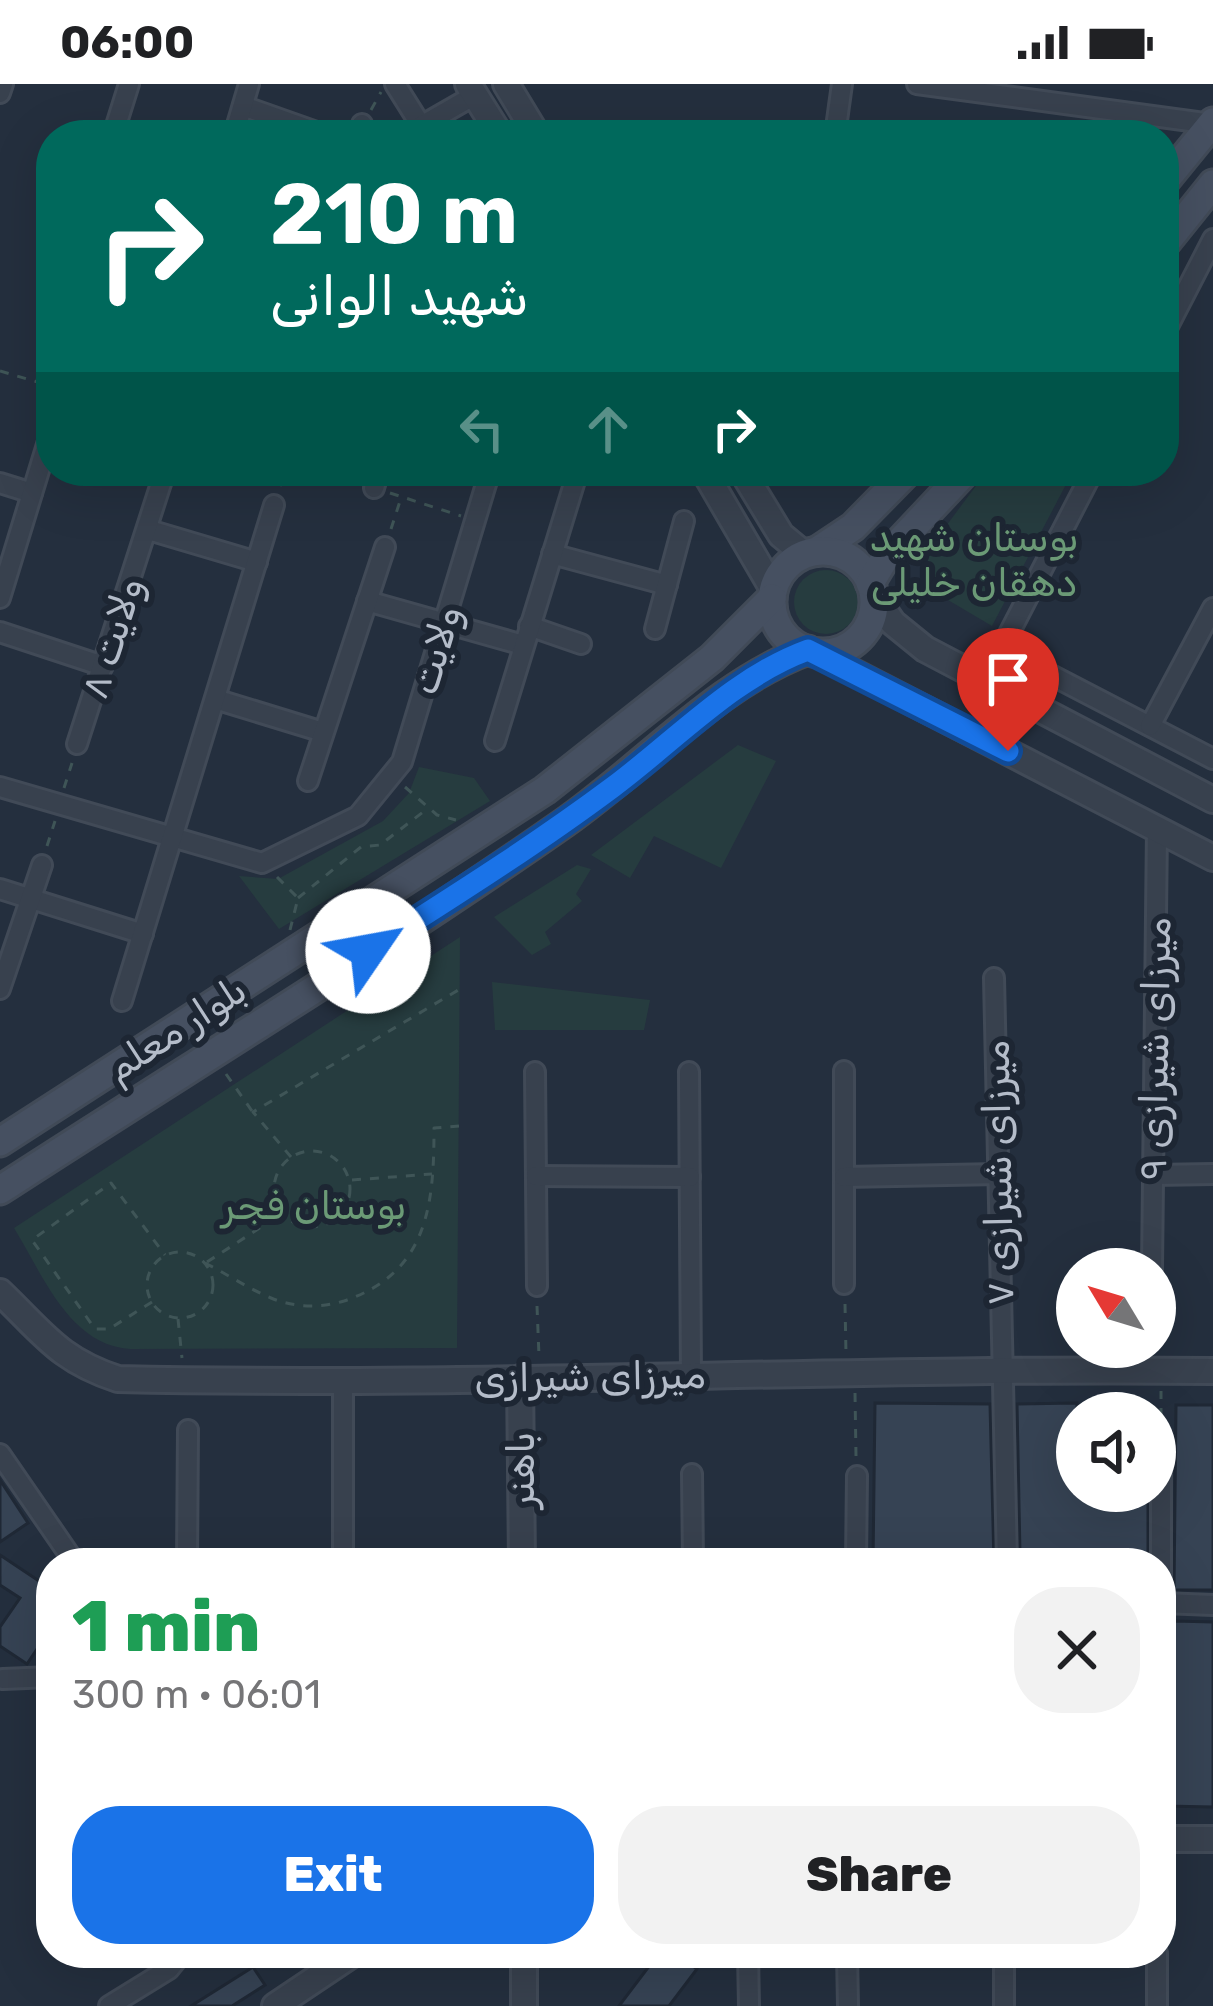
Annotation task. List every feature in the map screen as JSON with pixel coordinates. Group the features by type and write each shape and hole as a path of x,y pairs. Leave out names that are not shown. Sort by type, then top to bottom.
{"main road":[{"path":"1179,164 1212,123"},
{"path":"1179,226 1213,184"},
{"path":"893,486 854,526 783,570 773,594 782,632 812,651 853,643 870,622 872,590 886,555 952,486"},
{"path":"811,553 843,555 872,590"},
{"name":"بلوار معلم","path":"0,1142 489,827 642,716 773,594"},
{"name":"بلوار معلم","path":"0,1190 567,821 765,670 812,651"}],"street":[{"path":"0,93 3,84"},
{"path":"118,120 129,84"},
{"path":"239,120 249,84"},
{"path":"394,84 417,120"},
{"path":"837,120 842,84"},
{"path":"917,84 1212,123"},
{"path":"510,85 529,120"},
{"path":"436,120 472,89 491,120"},
{"path":"243,106 283,120"},
{"path":"1179,305 1213,239"},
{"path":"0,598 36,481"},
{"path":"0,483 32,493"},
{"name":"ولایت ۸","path":"77,744 161,486"},
{"name":"ولایت","path":"262,863 358,816 395,770 485,486"},
{"path":"495,741 573,486"},
{"path":"712,486 773,594"},
{"path":"751,486 781,535 811,553"},
{"path":"1085,486 1001,649 1213,759"},
{"path":"122,1001 274,505"},
{"path":"655,629 684,521"},
{"path":"148,530 257,562"},
{"path":"308,781 386,547"},
{"path":"552,554 667,585"},
{"path":"872,590 892,622 925,649 1213,800"},
{"path":"367,601 445,622 580,644"},
{"path":"1150,726 1213,608"},
{"path":"0,632 103,666"},
{"path":"812,651 1213,858"},
{"path":"214,699 323,732"},
{"path":"0,787 262,863"},
{"name":"میرزای شیرازی ۹","path":"1152,1248 1157,829"},
{"path":"0,988 42,865"},
{"path":"0,890 143,934"},
{"name":"میرزای شیرازی ۷","path":"994,978 1006,1548"},
{"path":"844,1071 844,1284"},
{"path":"535,1072 537,1286"},
{"path":"689,1072 692,1377"},
{"path":"844,1178 999,1174"},
{"path":"1154,1175 1213,1174"},
{"path":"536,1176 690,1177"},
{"name":"میرزای شیرازی","path":"0,1292 48,1345 81,1367 118,1379 1213,1371"},
{"name":"باهنر","path":"523,1548 530,1378"},
{"path":"343,1379 343,1548"},
{"path":"188,1430 188,1548"},
{"path":"0,1454 65,1548"},
{"path":"692,1474 693,1548"},
{"path":"856,1548 857,1476"},
{"path":"1161,1512 1162,1548"},
{"path":"1176,1604 1213,1605"},
{"path":"1,1680 36,1679"},
{"path":"1176,1839 1213,1839"},
{"path":"109,2006 170,1968"},
{"path":"274,2006 331,1968"},
{"path":"524,1968 524,2006"},
{"path":"748,1968 749,2006"},
{"path":"848,1968 848,2006"},
{"path":"1004,1968 1004,2006"},
{"path":"1156,1968 1157,2006"}],"path":[{"path":"366,120 380,92 394,84"},
{"path":"0,370 36,382"},
{"path":"385,486 401,497 475,520"},
{"path":"386,547 401,497"},
{"name":"ولایت ۸","path":"42,865 77,744"},
{"path":"395,770 428,809 489,827"},
{"path":"290,956 289,935 298,898 361,847 380,845 428,809"},
{"path":"262,863 298,898"},
{"path":"253,1112 460,989"},
{"path":"213,1052 253,1112 291,1157"},
{"path":"152,1302 150,1271 165,1255 186,1252 271,1298 305,1306 363,1294 394,1275 419,1245 431,1209 434,1128 459,1126"},
{"path":"326,1153 350,1180 347,1204 330,1222 305,1226 283,1213 274,1189 276,1176 291,1157 326,1153"},
{"path":"350,1180 434,1174"},
{"path":"152,1302 109,1329 94,1329 32,1240 112,1183 165,1255"},
{"path":"205,1263 283,1213"},
{"path":"152,1302 178,1318 198,1312 211,1294 205,1263"},
{"path":"844,1284 857,1476"},
{"path":"530,1378 537,1286"},
{"path":"178,1318 189,1380"},
{"path":"1161,1371 1161,1392"}],"green space":[{"name":"بوستان شهید دهقان خلیلی","path":"976,486 1065,486 992,626 931,590 920,561"},
{"path":"826,570 848,580 858,602 848,624 826,634 804,624 794,602 804,580"},
{"path":"738,745 776,761 721,868 654,836 630,878 591,855"},
{"path":"419,767 474,778 490,801 279,929 239,876 278,879 383,821 409,793"},
{"path":"577,865 591,869 576,894 582,901 545,932 551,944 532,955 494,917"},
{"name":"بوستان فجر","path":"460,937 457,1348 130,1349 109,1345 74,1321 47,1286 14,1228"},
{"path":"492,982 650,1000 644,1030 495,1030"}],"building":[{"path":"875,1403 990,1404 994,1548 873,1548"},
{"path":"1056,1403 1056,1512 1148,1512 1148,1548 1020,1548 1017,1404"},
{"path":"1176,1405 1213,1405 1213,1590 1176,1590"},
{"path":"0,1480 28,1523 0,1542"},
{"path":"0,1555 36,1579 36,1650 27,1664 0,1646 0,1627 20,1598 0,1585"},
{"path":"1176,1621 1213,1622 1213,1807 1176,1806"},
{"path":"251,1968 265,1985 232,2006 191,2006"},
{"path":"648,1968 697,1969 669,2006 619,2006"}],"route":[{"path":"368,951 567,821 738,688 778,661 808,650 1008,751"}]}
